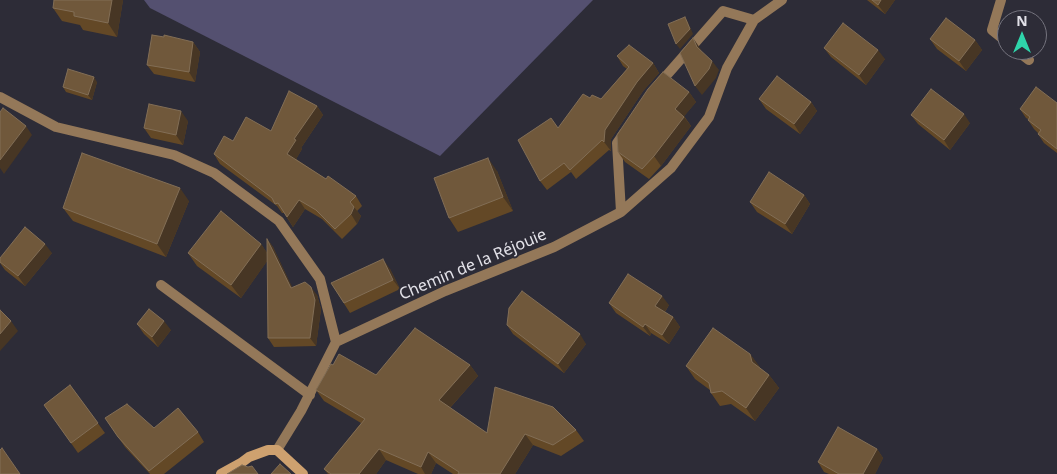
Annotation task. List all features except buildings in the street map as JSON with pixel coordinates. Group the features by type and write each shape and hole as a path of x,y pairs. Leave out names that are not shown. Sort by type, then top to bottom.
{"main road":[{"path":"221,474 249,457 268,450 277,450 303,474"}],"street":[{"name":"Chemin de la Réjouie","path":"336,342 445,291 554,247 621,212 672,168 709,117 727,68 754,20 782,0"},
{"path":"655,88 723,11 754,20"},
{"path":"997,15 992,30 997,34"},
{"path":"0,97 56,127 174,155 214,173 279,221 320,279 336,342 310,395 277,450"},
{"path":"621,212 617,143 628,127"},
{"path":"161,285 310,395"}],"shaded area":[{"path":"144,0 593,0 440,156 150,8"}]}
